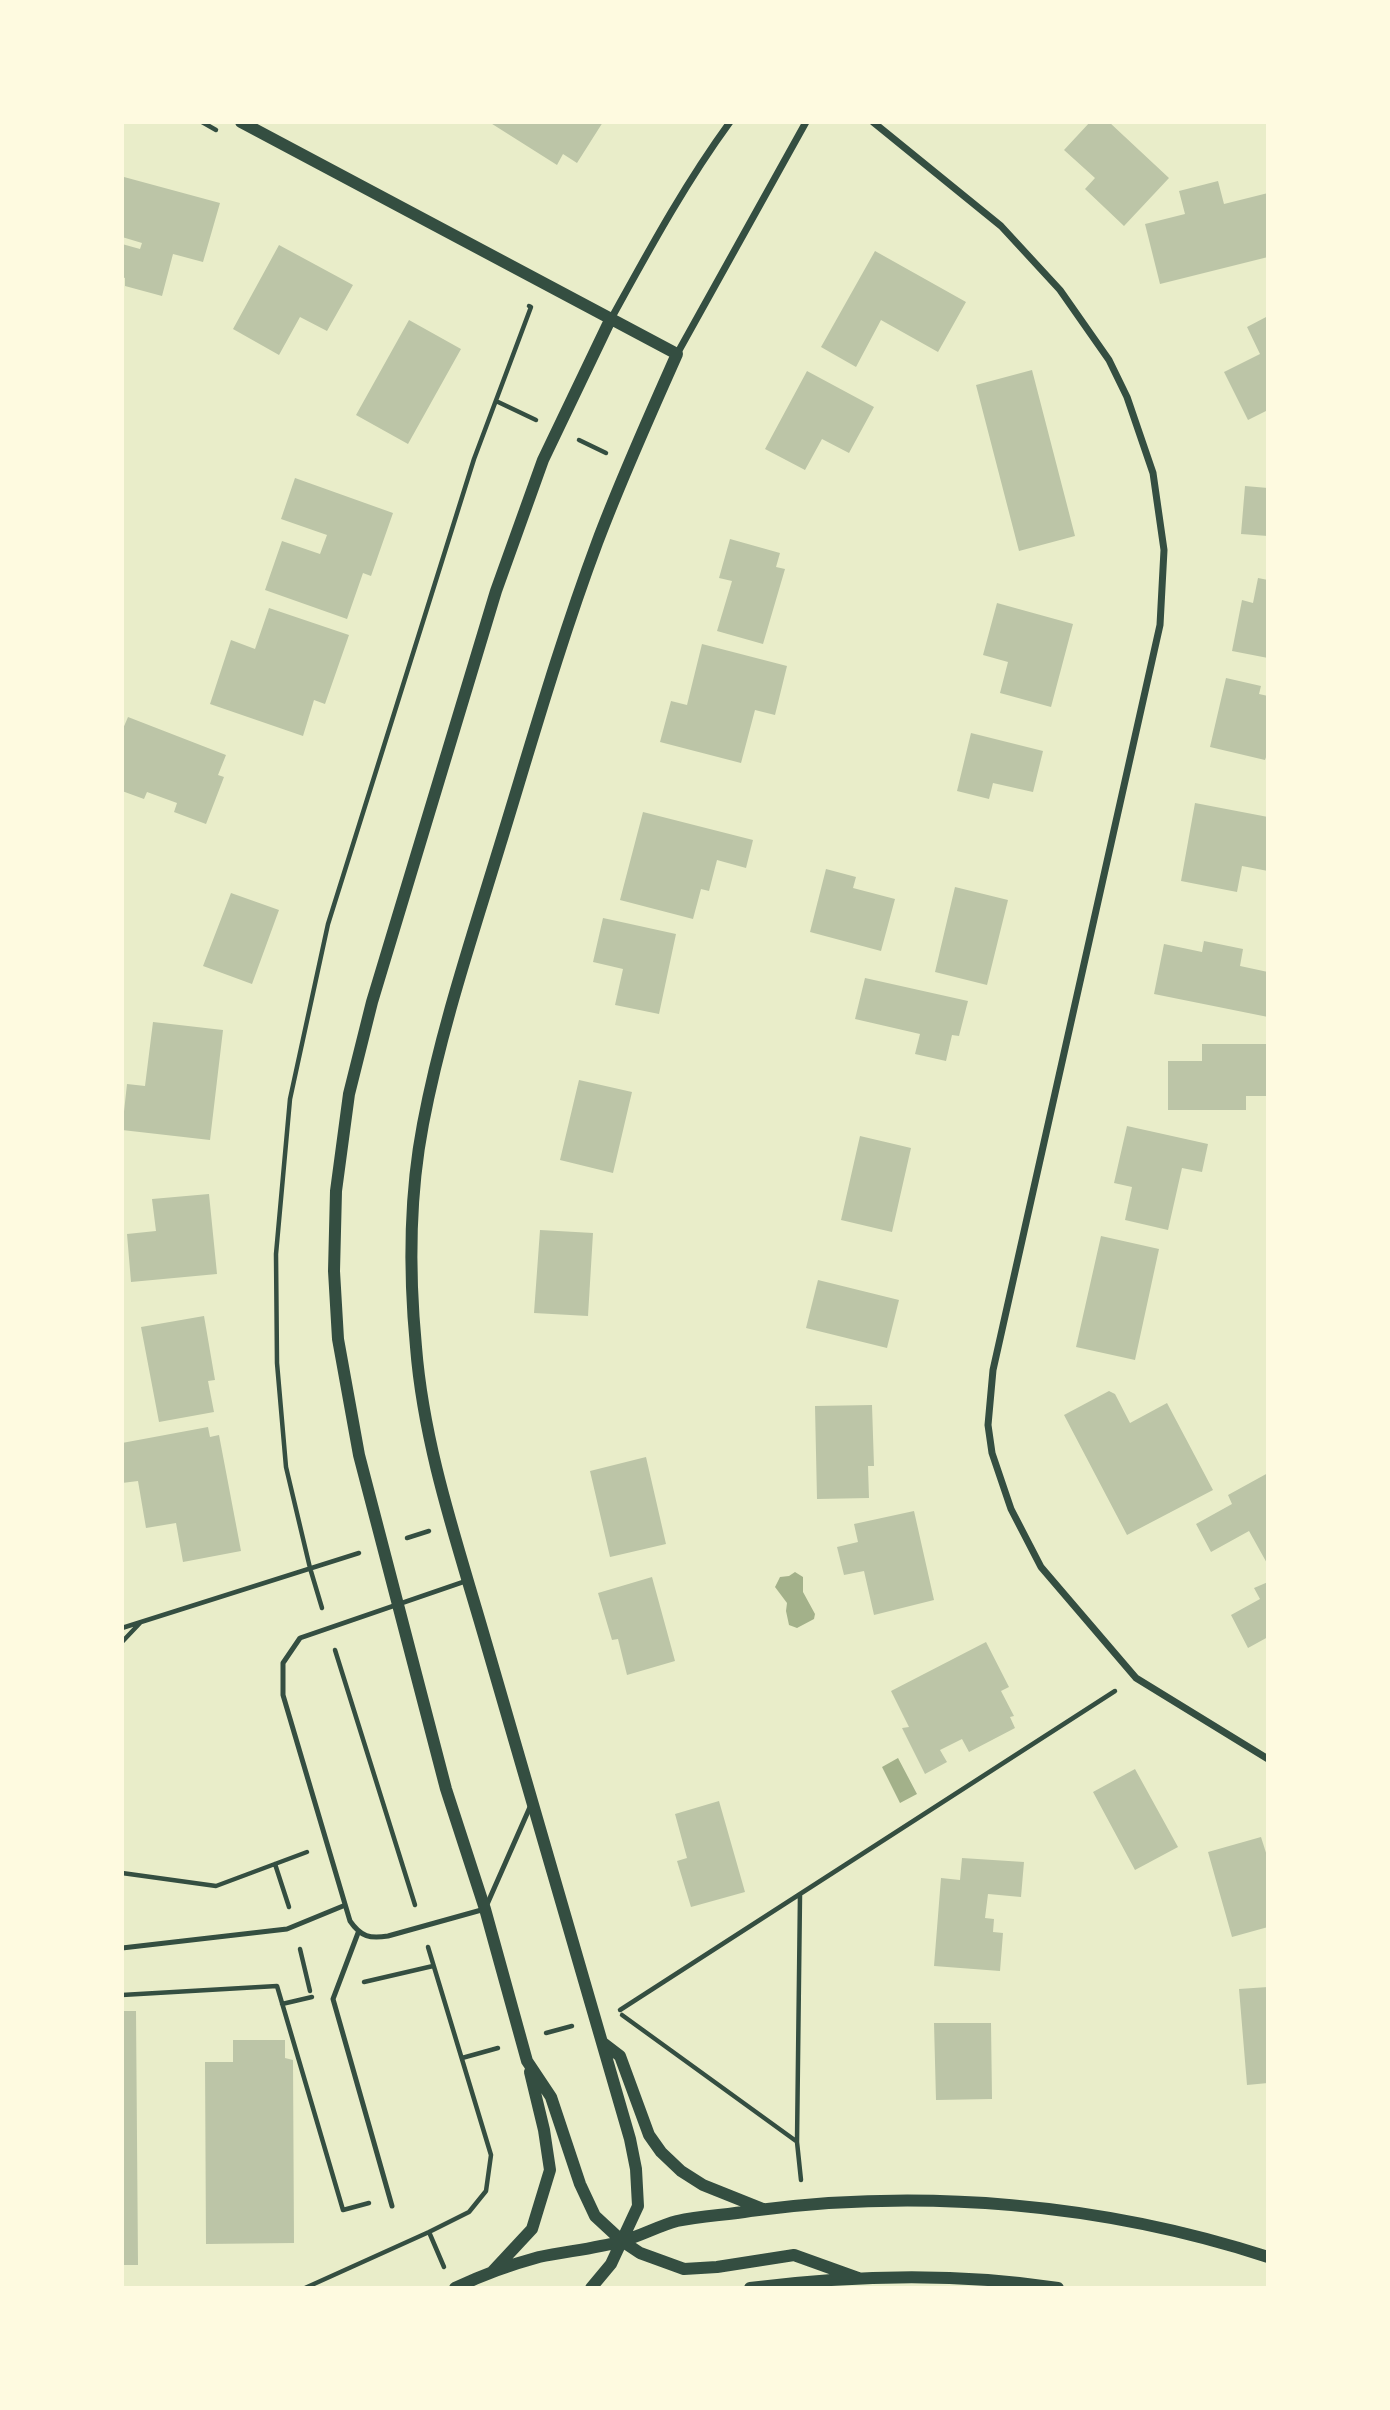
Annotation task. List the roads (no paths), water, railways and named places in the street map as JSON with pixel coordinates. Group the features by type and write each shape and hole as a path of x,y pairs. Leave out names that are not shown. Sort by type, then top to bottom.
{"street":[{"path":"241,122 677,354"},
{"path":"490,2275 532,2229 550,2170 542,2119 527,2061 485,1909 446,1789 359,1455 338,1339 334,1271 336,1191 349,1094 380,976 496,591 543,460 610,320 654,240 700,163 730,122"},
{"path":"591,2287 611,2264 638,2206 636,2169 603,2043 532,1804 425,1420 416,1349 412,1248 414,1200 422,1127 440,1046 559,654 606,520 677,354 806,122"},
{"path":"873,122 1000,226 1060,290 1109,360 1127,397 1153,473 1164,550 1160,625 993,1370 988,1425 992,1453 1011,1509 1041,1567 1136,1678 1268,1759"},
{"path":"603,2043 620,2056 649,2135 661,2152 681,2171 703,2185 763,2209"},
{"path":"527,2061 551,2097 580,2184 595,2216 622,2241 640,2253 684,2269 794,2255 858,2278"},
{"path":"452,2282 490,2275 536,2258 622,2241 677,2221 810,2203 878,2200 946,2200 1032,2207 1118,2219 1188,2234 1268,2257"},
{"path":"750,2287 858,2278 947,2278 1058,2287"}],"lane":[{"path":"469,1580 300,1638 283,1663 283,1695 344,1906 358,1933 372,1938 485,1909 532,1804"},
{"path":"122,1948 287,1929 344,1906"},
{"path":"358,1933 333,1999 392,2206"}]}
